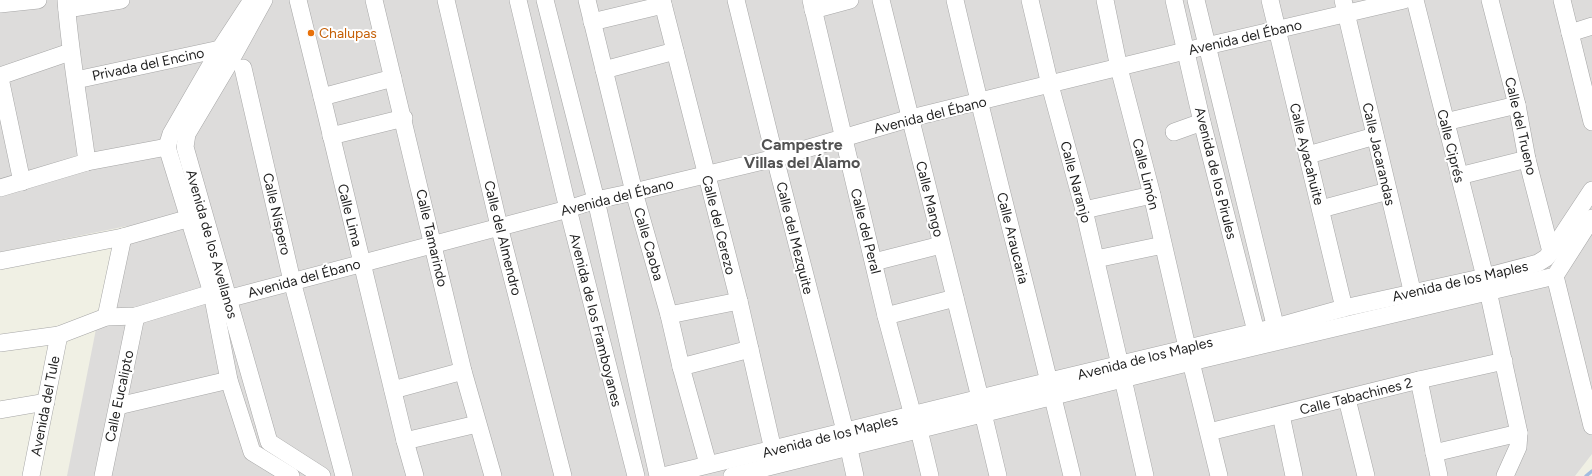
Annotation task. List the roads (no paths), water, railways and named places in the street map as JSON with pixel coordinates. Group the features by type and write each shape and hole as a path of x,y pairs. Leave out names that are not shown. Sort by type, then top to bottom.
{"street":[{"path":"0,4 38,0"},
{"path":"66,4 121,0"},
{"path":"0,188 87,162 167,147 171,134 217,55 252,0"},
{"name":"Avenida de los Avellanos","path":"264,0 231,60 186,134 185,147 220,296 229,380 252,452 285,475"},
{"name":"Calle Lima","path":"298,0 405,441 415,476"},
{"name":"Calle Tamarindo","path":"374,0 404,118 463,371 493,476"},
{"name":"Calle del Almendro","path":"446,0 499,226 563,476"},
{"name":"Avenida de los Framboyanes","path":"518,0 568,209 636,476"},
{"name":"Avenida de los Framboyanes","path":"545,0 596,200 658,476"},
{"name":"Calle Caoba","path":"587,0 634,192 669,314 681,368 708,464"},
{"name":"Calle del Mezquite","path":"736,0 855,476"},
{"path":"812,5 850,0"},
{"name":"Calle Mango","path":"881,0 998,476"},
{"name":"Calle Araucaria","path":"955,0 1072,476"},
{"name":"Calle Naranjo","path":"1030,0 1050,84 1096,259 1145,476"},
{"name":"Calle Limón","path":"1104,0 1119,68 1152,195 1219,476"},
{"name":"Avenida de los Pirules","path":"1174,0 1202,122 1258,339"},
{"name":"Avenida de los Pirules","path":"1196,0 1277,334"},
{"name":"Calle Ayacahuite","path":"1270,0 1344,308"},
{"name":"Avenida del Ébano","path":"0,343 59,335 106,317 136,316 292,281 568,209 596,200 775,158 911,118 1276,29 1344,7 1404,0"},
{"name":"Calle Ciprés","path":"1416,0 1445,122 1487,284 1519,433"},
{"name":"Calle del Trueno","path":"1490,0 1517,104 1527,159 1551,252"},
{"path":"1562,0 1589,98 1592,122"},
{"path":"592,22 663,3"},
{"name":"Calle del Cerezo","path":"663,3 739,301 778,464"},
{"name":"Privada del Encino","path":"66,4 70,52 77,85 87,162"},
{"name":"Calle del Peral","path":"812,5 886,316 930,476"},
{"name":"Calle Jacarandas","path":"1344,7 1414,300"},
{"path":"1570,33 1592,26"},
{"path":"604,70 675,51"},
{"path":"22,182 0,77 70,52"},
{"name":"Privada del Encino","path":"77,85 217,55"},
{"name":"Calle Níspero","path":"243,68 292,281 344,476"},
{"path":"322,97 393,78"},
{"path":"1445,122 1517,104"},
{"path":"331,136 404,118"},
{"path":"1174,132 1202,122"},
{"path":"1308,155 1375,136"},
{"name":"Avenida de los Avellanos","path":"167,147 190,218 220,296 269,442 322,476"},
{"path":"1459,176 1527,159"},
{"name":"Avenida de los Maples","path":"1487,284 1538,263 1546,258 1592,190"},
{"path":"1321,210 1388,191"},
{"path":"1084,210 1152,195"},
{"path":"0,261 123,237 190,218"},
{"path":"1592,218 1554,276 1592,426"},
{"path":"106,317 123,237"},
{"path":"874,262 941,245"},
{"path":"1096,259 1163,245"},
{"name":"Avenida de los Maples","path":"732,476 778,464 846,439 1414,300 1487,284 1554,276"},
{"path":"886,316 955,298"},
{"name":"Avenida de los Maples","path":"1277,334 1344,308 1414,300"},
{"path":"669,314 739,301"},
{"name":"Calle Eucalipto","path":"103,476 136,316"},
{"name":"Avenida del Tule","path":"31,476 59,335"},
{"path":"681,368 750,349"},
{"name":"Calle Tabachines 2","path":"1209,432 1419,380 1504,361"},
{"path":"393,390 463,371"},
{"path":"118,406 229,380"},
{"path":"1419,380 1439,476"},
{"path":"1347,399 1366,476"},
{"path":"0,410 46,402"},
{"path":"1281,415 1294,476"},
{"path":"405,441 477,424"},
{"path":"1434,453 1519,433 1518,447 1505,476"},
{"name":"Avenida de los Maples","path":"663,476 708,464 778,464"}],"waterway":[{"path":"1586,476 1592,471"}],"place":[{"name":"Chalupas","path":"311,33"}],"district":[{"name":"Campestre Villas del Álamo","path":"802,153"}]}
